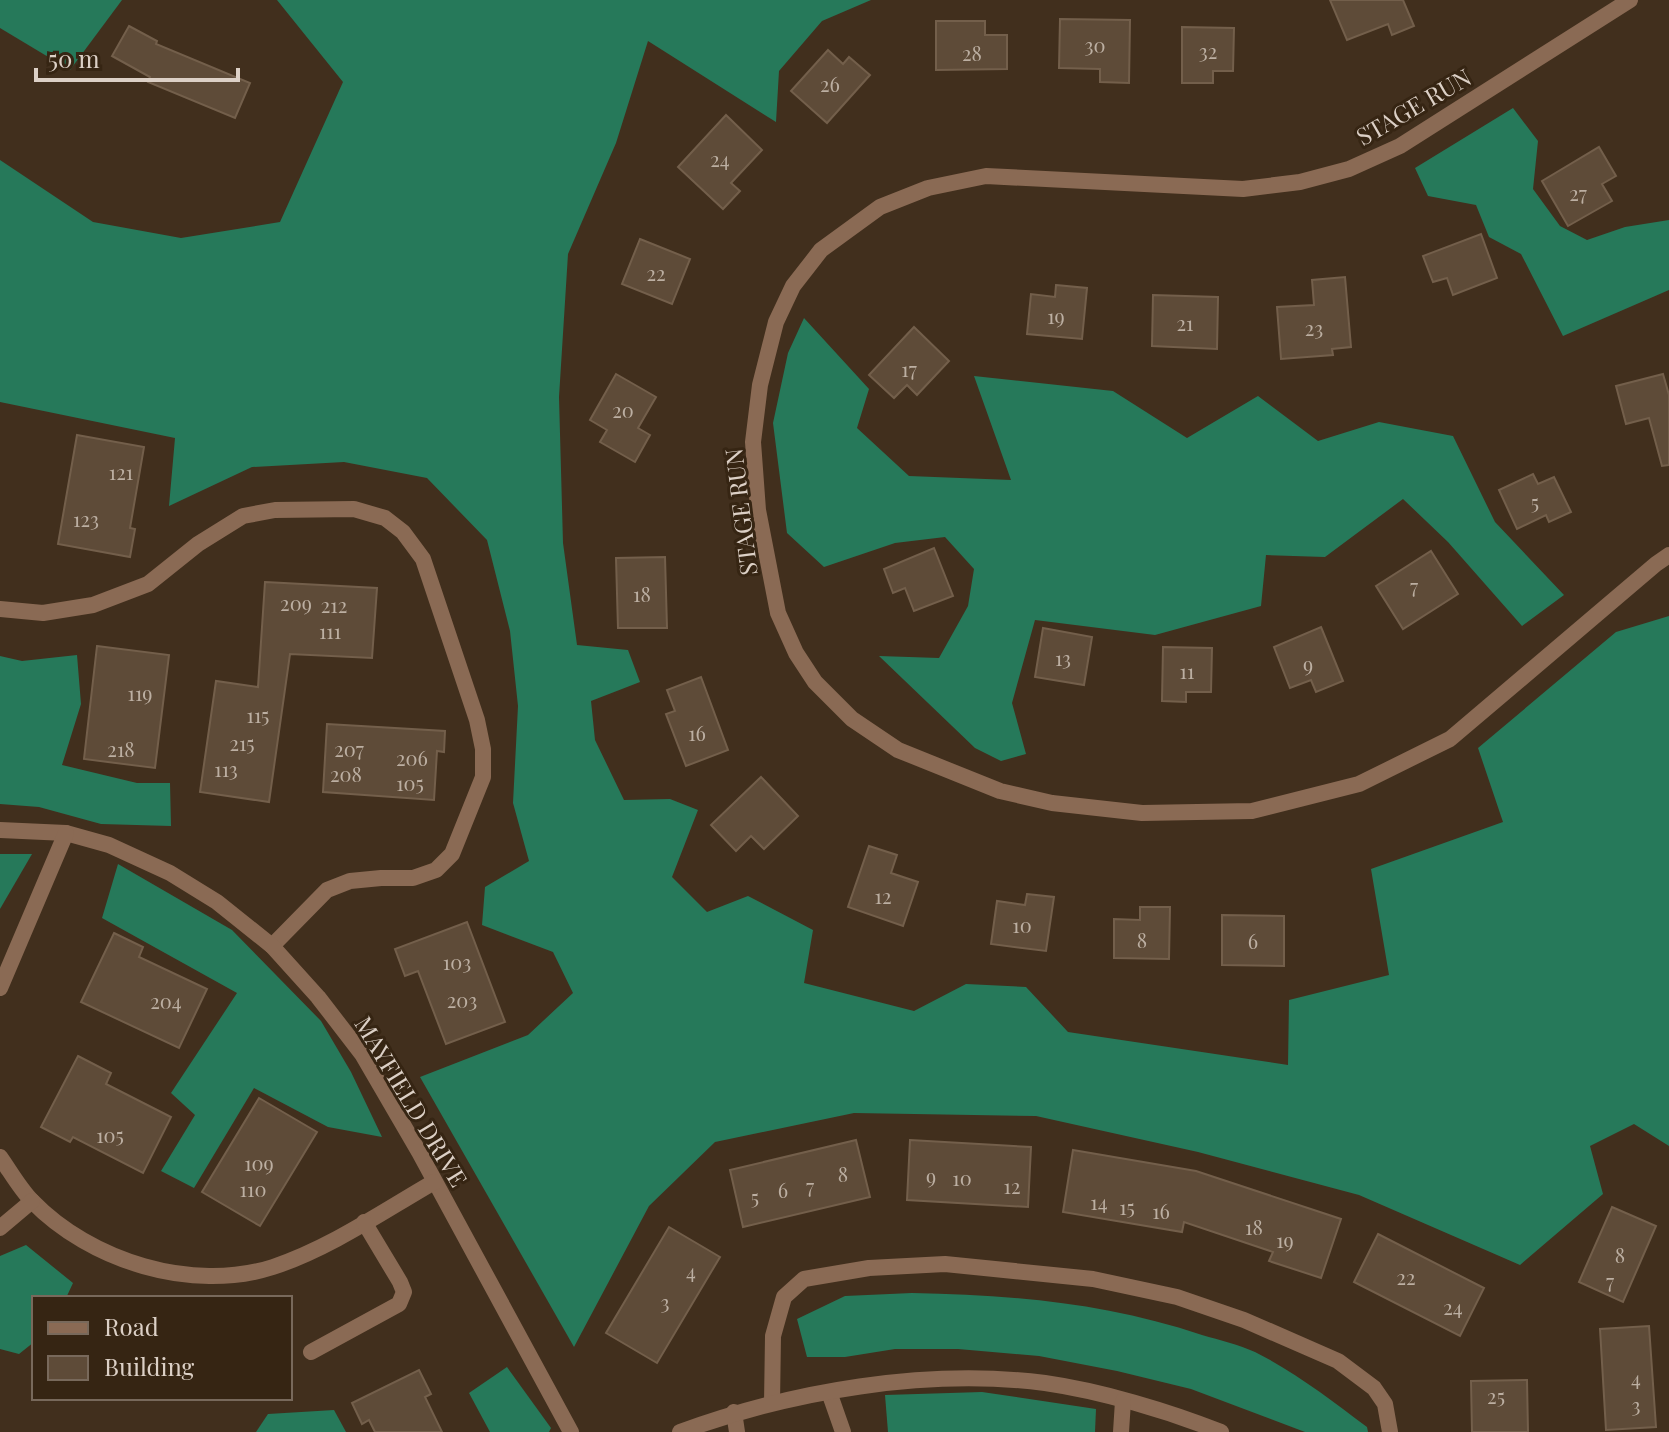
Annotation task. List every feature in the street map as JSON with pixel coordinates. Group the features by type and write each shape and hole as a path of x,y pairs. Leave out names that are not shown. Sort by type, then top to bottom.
{"street":[{"name":"STAGE RUN","path":"1630,0 1400,146 1349,169 1300,182 1243,189 986,176 928,188 880,207 821,250 793,286 776,322 760,385 753,442 758,510 778,613 796,653 815,682 852,719 898,750 1000,791 1052,803 1142,813 1252,811 1359,784 1450,739 1669,555"},
{"path":"0,609 43,613 93,605 148,584 198,544 243,516 275,510 354,509 385,518 403,532 423,559 477,720 483,749 483,777 452,854 436,870 413,878 350,881 327,890 272,946"},
{"name":"MAYFIELD DRIVE","path":"0,830 66,833 109,845 170,873 217,902 272,946 318,997 362,1054 419,1152 571,1432"},
{"path":"0,988 66,833"},
{"path":"0,1157 32,1201 91,1248 143,1268 224,1277 272,1267 339,1238 434,1182"},
{"path":"0,1228 32,1201"},
{"path":"311,1352 399,1304 404,1292 364,1222"},
{"path":"772,1403 773,1336 784,1297 804,1279 869,1268 945,1264 1093,1279 1177,1297 1244,1320 1338,1361 1374,1388 1385,1404 1390,1432"},
{"path":"680,1432 734,1412 829,1392 929,1380 996,1379 1047,1383 1187,1419 1221,1432"},
{"path":"829,1392 843,1432"},
{"path":"1121,1432 1123,1401"},
{"path":"734,1412 737,1432"}],"green space":[{"path":"0,0 122,0 70,70 0,28"},
{"path":"277,0 871,0 822,21 779,71 776,122 648,41 616,143 568,254 559,397 563,543 577,645 628,650 640,682 591,701 595,740 624,800 670,799 698,810 672,877 707,912 748,896 813,930 804,983 914,1011 966,984 1026,987 1068,1032 1288,1065 1289,1000 1389,975 1371,869 1503,822 1478,748 1616,632 1669,616 1669,1146 1634,1124 1590,1146 1603,1194 1520,1265 1359,1195 1198,1152 1036,1116 854,1113 715,1142 649,1206 574,1347 420,1077 528,1035 573,993 553,952 482,925 485,887 529,861 513,803 518,706 510,631 487,540 427,478 344,462 252,467 169,506 175,438 0,402 0,160 93,222 181,238 280,222 343,82"},
{"path":"1513,108 1538,141 1533,189 1560,226 1587,240 1625,227 1669,220 1669,290 1563,336 1521,254 1489,237 1476,205 1428,196 1415,168"},
{"path":"804,318 869,389 857,428 909,476 1011,480 974,376 1113,391 1187,438 1258,396 1318,441 1379,422 1453,436 1495,522 1564,595 1522,626 1448,542 1403,499 1325,557 1266,555 1261,606 1155,635 1035,620 1012,703 1026,754 1001,761 975,748 879,656 939,658 968,606 974,569 945,537 895,543 824,567 787,533 773,423 788,353"},
{"path":"77,655 81,704 62,765 137,783 170,783 171,826 101,824 39,807 0,804 0,656 22,661"},
{"path":"0,854 32,854 0,909"},
{"path":"118,864 232,930 321,1021 351,1072 382,1137 328,1127 254,1088 194,1188 161,1171 195,1115 171,1093 237,993 102,918"},
{"path":"26,1245 73,1283 67,1296 32,1296 32,1344 19,1354 0,1349 0,1256"},
{"path":"912,1293 987,1296 1095,1308 1166,1324 1229,1343 1255,1352 1299,1377 1367,1427 1368,1432 1305,1432 1191,1389 1039,1356 958,1349 895,1349 845,1357 807,1357 797,1319 845,1296"},
{"path":"507,1367 551,1428 549,1432 490,1432 469,1393"},
{"path":"982,1392 1096,1409 1095,1432 888,1432 885,1395"},
{"path":"334,1410 346,1432 256,1432 268,1414"}],"building":[{"path":"1330,0 1403,0 1414,26 1392,35 1388,24 1347,40"},
{"path":"1060,19 1130,20 1129,83 1100,82 1100,69 1059,68"},
{"path":"936,21 985,21 985,35 1007,35 1007,69 936,70"},
{"path":"129,26 157,41 156,44 250,83 235,118 148,82 150,77 112,56"},
{"path":"1182,27 1234,28 1233,71 1213,71 1213,83 1182,83"},
{"path":"828,50 843,64 849,57 870,75 827,123 791,91"},
{"path":"726,115 762,150 731,183 740,191 723,209 678,167"},
{"path":"1599,147 1616,176 1602,184 1612,201 1568,226 1542,181"},
{"path":"1481,234 1497,278 1453,295 1447,278 1433,282 1423,256"},
{"path":"640,239 690,259 672,304 622,284"},
{"path":"1345,277 1351,347 1332,349 1333,355 1281,359 1277,307 1314,305 1312,280"},
{"path":"1056,285 1087,288 1082,339 1027,334 1031,294 1055,297"},
{"path":"1153,295 1218,297 1217,349 1152,346"},
{"path":"914,327 949,361 917,395 907,385 894,398 869,375"},
{"path":"616,374 656,397 638,428 650,435 635,462 600,442 607,430 590,420"},
{"path":"1663,374 1669,395 1669,465 1662,466 1649,418 1626,424 1616,386"},
{"path":"77,435 144,447 130,528 135,529 130,557 58,544"},
{"path":"1533,474 1538,484 1554,477 1571,512 1549,522 1546,515 1517,529 1499,490"},
{"path":"934,548 953,596 914,611 905,588 893,593 884,569"},
{"path":"1431,551 1458,594 1403,629 1376,586"},
{"path":"665,557 667,628 618,628 616,558"},
{"path":"265,582 377,588 372,658 290,654 269,802 200,792 216,681 258,687"},
{"path":"1321,627 1343,681 1316,692 1311,680 1290,688 1274,647"},
{"path":"1043,628 1092,637 1084,685 1035,677"},
{"path":"97,646 169,655 155,768 84,759"},
{"path":"1163,647 1212,648 1211,692 1186,692 1186,702 1162,701"},
{"path":"701,677 728,750 686,766 666,714 675,711 667,690"},
{"path":"327,724 445,731 444,752 437,751 434,800 323,792"},
{"path":"761,777 798,816 764,849 751,836 736,851 711,825"},
{"path":"869,846 897,855 891,873 918,882 903,926 848,907"},
{"path":"1027,894 1054,897 1046,951 991,944 997,901 1025,905"},
{"path":"1140,907 1170,907 1169,959 1114,958 1114,919 1140,920"},
{"path":"1222,915 1284,916 1284,966 1222,965"},
{"path":"467,922 505,1022 446,1044 418,971 405,976 395,949"},
{"path":"114,933 143,947 139,957 207,989 179,1048 81,1002"},
{"path":"78,1056 111,1073 106,1084 171,1117 143,1173 73,1137 70,1142 41,1127"},
{"path":"259,1098 317,1132 260,1226 202,1192"},
{"path":"856,1140 870,1197 743,1227 730,1170"},
{"path":"910,1140 1031,1147 1028,1207 907,1200"},
{"path":"1073,1150 1196,1171 1341,1219 1321,1278 1269,1261 1273,1252 1184,1222 1182,1232 1063,1212"},
{"path":"1612,1207 1656,1226 1623,1302 1579,1282"},
{"path":"669,1227 720,1257 657,1363 606,1333"},
{"path":"1378,1234 1484,1288 1460,1336 1354,1282"},
{"path":"1649,1326 1656,1427 1606,1430 1600,1329"},
{"path":"419,1370 431,1394 425,1397 442,1432 375,1432 369,1420 362,1424 352,1403"},
{"path":"1527,1380 1528,1432 1472,1432 1471,1381"}]}
